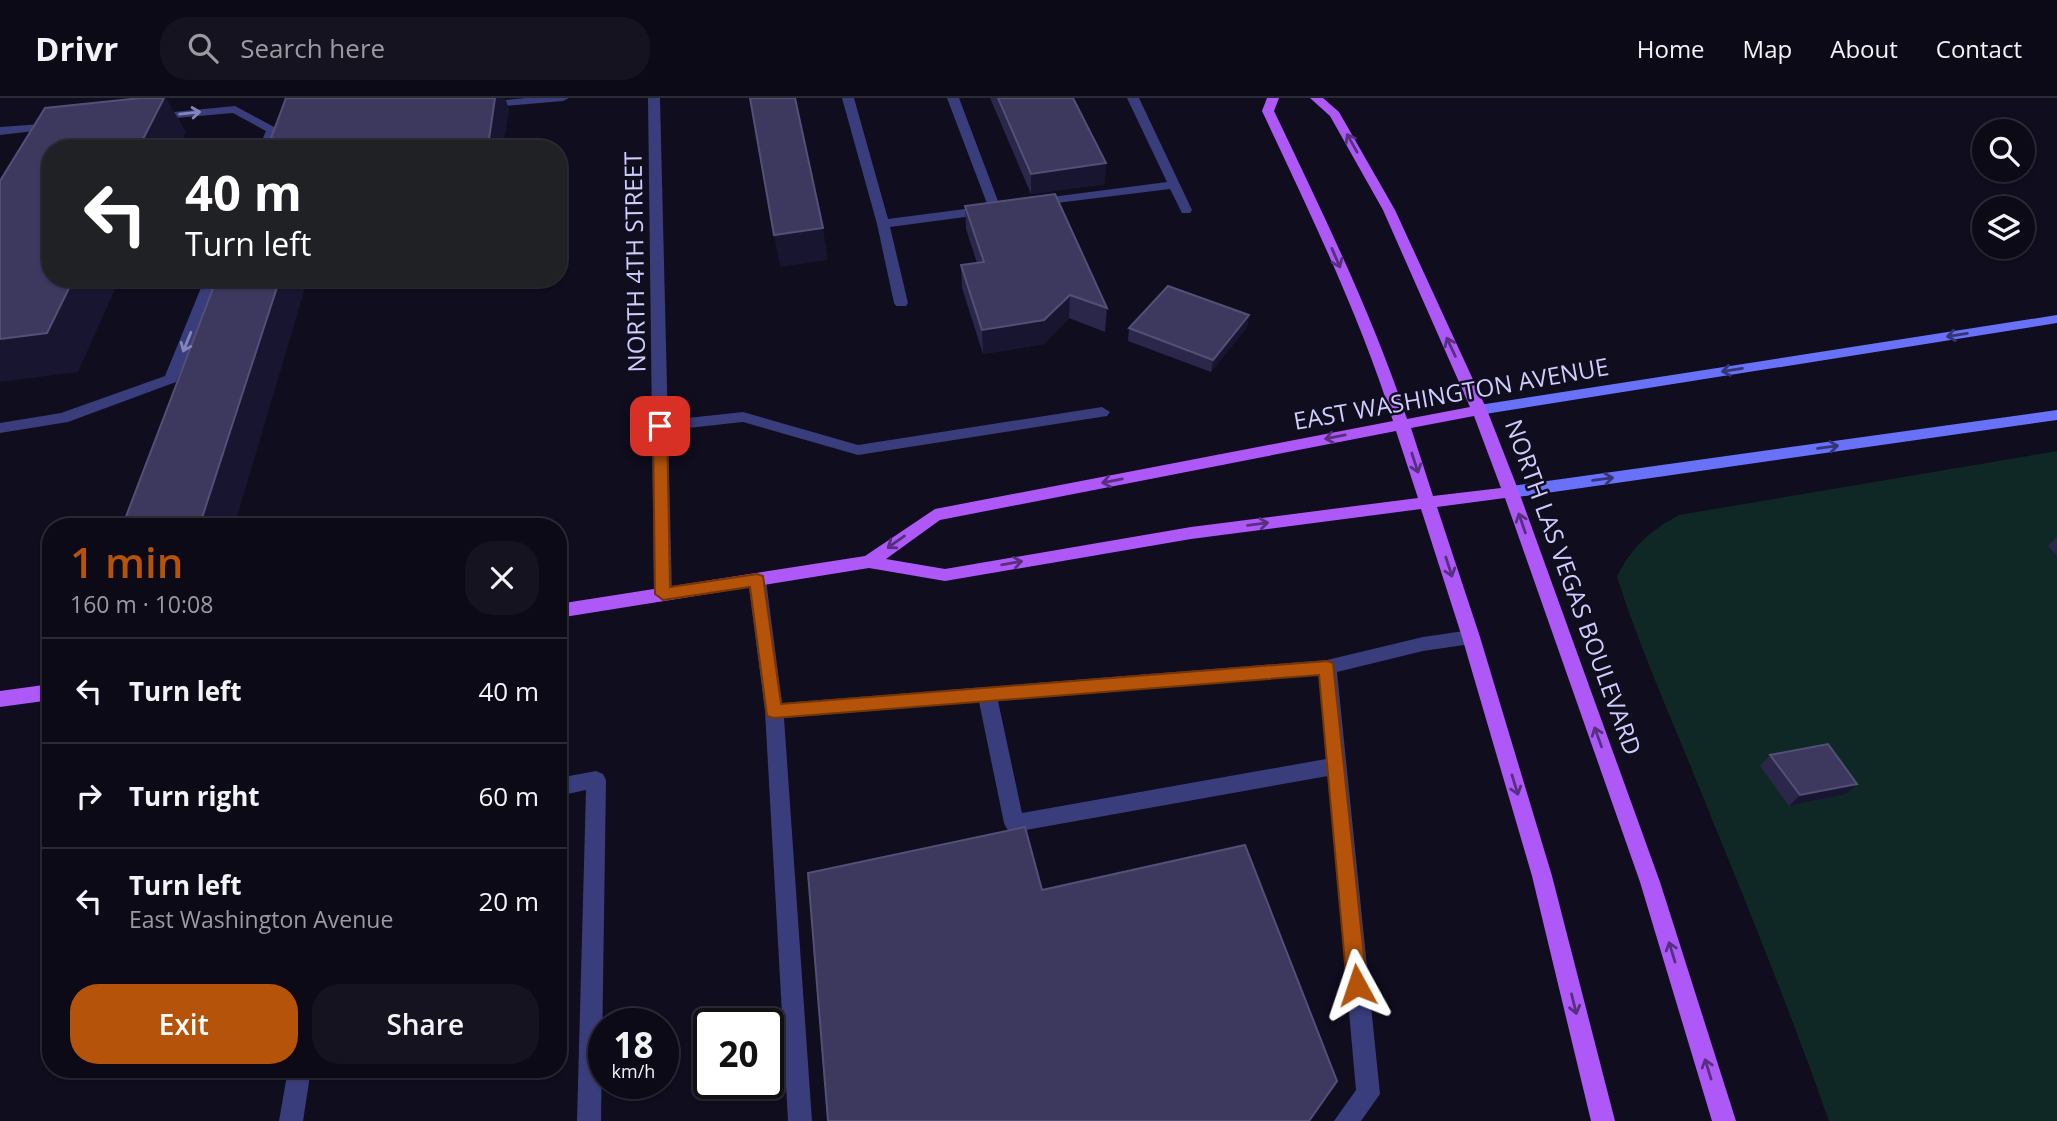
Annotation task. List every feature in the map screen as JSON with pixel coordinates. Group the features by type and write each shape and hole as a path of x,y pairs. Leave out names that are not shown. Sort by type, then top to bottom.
{"main road":[{"path":"1273,98 1268,111 1326,234 1380,359 1471,637 1542,876 1603,1121"},
{"name":"NORTH LAS VEGAS BOULEVARD","path":"1316,98 1335,114 1388,209 1479,410 1511,492 1650,882 1724,1121"},
{"name":"EAST WASHINGTON AVENUE","path":"869,562 935,515 1479,410 2057,319"},
{"name":"EAST WASHINGTON AVENUE","path":"567,610 869,562 945,575 1191,533 1511,492 2057,415"},
{"path":"0,699 42,693"}],"street":[{"path":"471,106 563,98"},
{"name":"NORTH 4TH STREET","path":"654,98 663,594"},
{"path":"848,98 883,224 901,303"},
{"path":"953,98 1007,207"},
{"path":"1133,98 1186,210"},
{"path":"138,118 235,109 272,130 268,140"},
{"path":"0,131 69,125"},
{"path":"883,224 1175,185"},
{"path":"0,428 64,418 171,379 208,287"},
{"path":"660,426 743,418 858,450 1102,412"},
{"path":"757,580 774,711 800,1121"},
{"path":"774,711 1327,667 1471,637"},
{"path":"1327,667 1368,1094 1346,1121"},
{"path":"987,694 1014,823 1336,766"},
{"path":"567,785 596,780 589,1121"},
{"path":"291,1121 298,1078"}],"green space":[{"path":"2057,451 2057,1121 1829,1121 1772,969 1650,669 1617,577 1642,541 1679,515"}],"building":[{"path":"164,98 143,140 42,140 42,287 70,287 47,333 0,339 0,181 45,108"},
{"path":"286,98 495,98 489,140 270,140"},
{"path":"750,98 795,98 823,228 774,235"},
{"path":"998,98 1073,98 1106,163 1031,174"},
{"path":"1055,194 1107,308 1070,295 1044,320 982,330 961,265 984,262 965,206"},
{"path":"1168,286 1249,315 1213,360 1129,328"},
{"path":"214,287 277,287 202,518 125,518"},
{"path":"1828,744 1857,784 1800,795 1770,755"},
{"path":"1025,827 1042,890 1245,845 1337,1081 1309,1121 828,1121 808,873"}],"route":[{"path":"660,426 663,594 757,580 774,711 1327,667 1357,985"}]}
